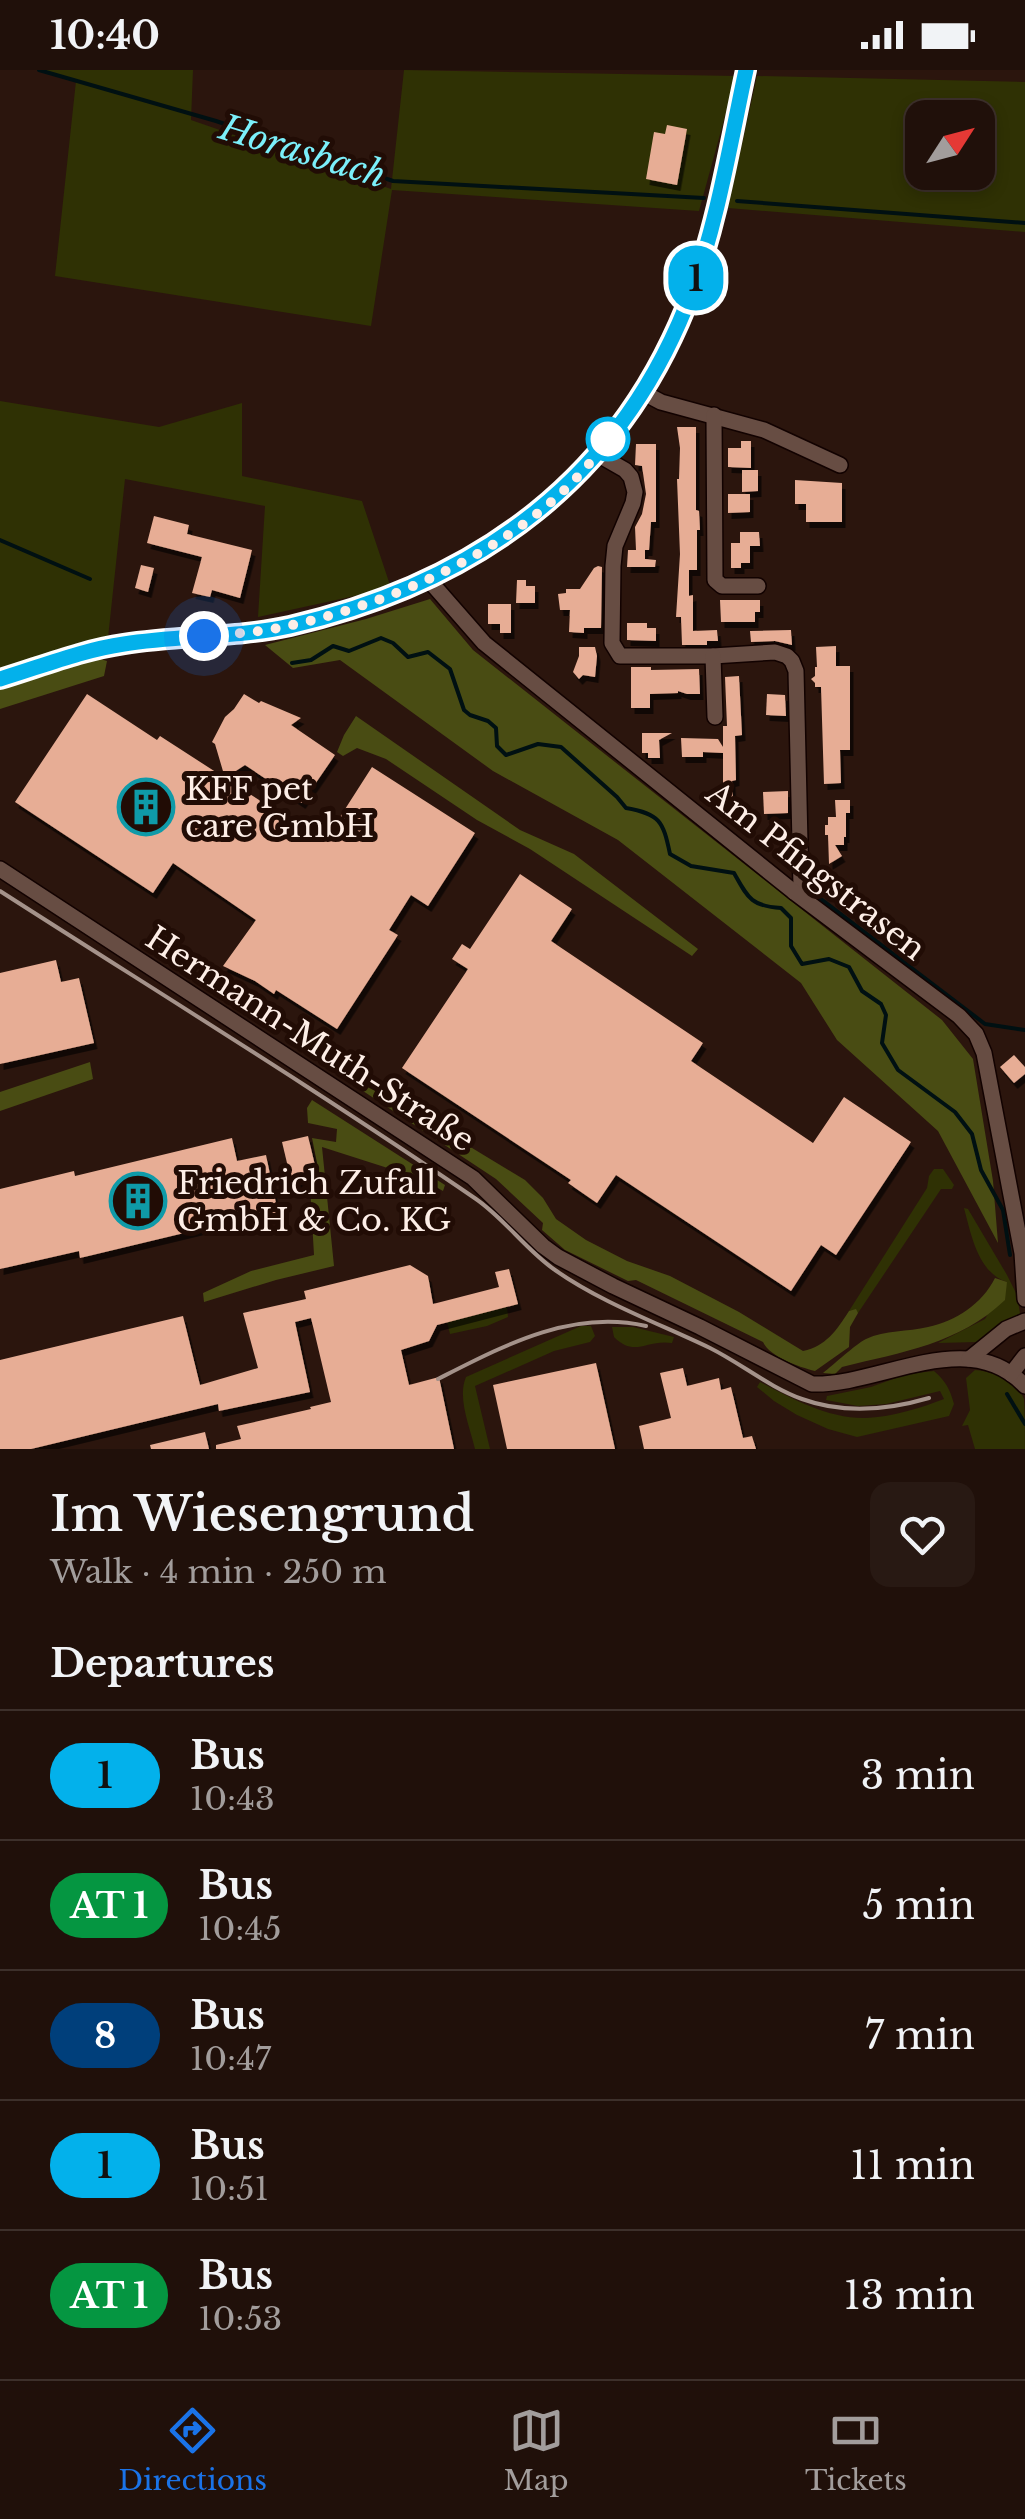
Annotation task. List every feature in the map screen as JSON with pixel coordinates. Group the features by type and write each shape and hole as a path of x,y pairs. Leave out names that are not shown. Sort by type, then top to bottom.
{"street":[{"path":"0,679 122,644 287,626 381,599 428,579 521,525 561,492 597,454 642,392 671,338 706,250 746,70"},
{"path":"642,392 662,402 764,430 840,465"},
{"path":"714,415 715,580 722,586 758,586"},
{"path":"597,454 625,470 635,492 615,546 614,650 628,657 775,652 792,661 796,671 801,886 794,892"},
{"name":"Am Pfingstrasen","path":"428,579 484,643 794,892 959,1016 976,1034 984,1053 1022,1253 1024,1290"},
{"path":"713,656 715,718"},
{"name":"Hermann-Muth-Straße","path":"0,869 473,1178 543,1246 613,1286 812,1384 854,1380 933,1360 970,1359 992,1363 1025,1386"},
{"path":"1024,1290 1025,1299"},
{"path":"970,1359 1006,1329 1025,1321"},
{"path":"1012,1374 1025,1356"}],"shaded area":[{"path":"39,70 193,70 191,120 391,189 404,70 736,76 699,211 392,190 371,326 55,276 76,81"},
{"path":"757,76 1025,82 1025,232 728,208"},
{"path":"0,401 159,427 242,403 242,476 362,501 391,588 258,617 265,506 125,479 108,638 0,670"},
{"path":"430,599 473,650 942,1020 973,1059 993,1181 998,1243 938,1131 837,1040 801,983 618,840 493,771 340,660 293,668 265,645"},
{"path":"97,658 107,661 104,676 0,709 0,689"},
{"path":"356,716 520,830 574,854 698,949 692,956 386,759 357,748 343,756 337,752"},
{"path":"90,1062 93,1079 0,1111 0,1092"},
{"path":"365,1086 525,1180 556,1219 586,1240 627,1261 670,1276 803,1351 824,1341 849,1311 856,1309 849,1347 815,1371 801,1367 778,1357 763,1342 565,1250 542,1230 543,1223 496,1179 360,1089"},
{"path":"312,1100 445,1185 443,1191 422,1179 322,1147 334,1266 204,1302 203,1293 251,1271 314,1255 310,1186 321,1183 312,1138 336,1142 337,1129 308,1123 307,1108"},
{"path":"934,1169 943,1169 954,1185 952,1189 941,1189 858,1313 849,1311 927,1188"},
{"path":"964,1208 1007,1275 1017,1295 1021,1319 1006,1320 977,1342 938,1343 985,1319 1007,1282 982,1261"},
{"path":"995,1278 1007,1282 1005,1300 969,1327 908,1351 842,1367 835,1374 823,1373 866,1339 928,1327 958,1316 983,1296"},
{"path":"507,1307 508,1317 450,1334 447,1322"},
{"path":"581,1326 591,1326 595,1336 590,1342 554,1351 475,1386 490,1449 475,1449 464,1403 466,1377"},
{"path":"612,1327 633,1327 674,1337 672,1343 628,1346 614,1337"},
{"path":"975,1370 1003,1378 1021,1393 1025,1449 975,1449 968,1425 962,1426 970,1410 966,1378"},
{"path":"934,1371 945,1382 954,1404 949,1416 857,1437 797,1415 757,1387 760,1382 825,1412 876,1417 944,1399 940,1391 886,1404 858,1406 826,1400 827,1396 907,1374"}],"building":[{"path":"667,125 687,129 677,185 646,179 654,132 665,134"},
{"path":"677,427 696,427 696,510 700,530 697,570 689,570 689,596 693,595 693,631 717,630 718,641 707,641 707,645 682,645 681,617 676,617 680,554"},
{"path":"741,441 751,441 751,468 728,467 728,448 741,448"},
{"path":"636,444 656,444 656,522 651,522 649,550 645,550 645,559 656,560 655,567 627,567 628,550 636,550 635,527 646,494 642,466 635,465"},
{"path":"742,470 758,470 758,491 742,492"},
{"path":"795,480 842,483 842,522 806,522 806,504 795,504"},
{"path":"728,494 750,494 750,512 728,513"},
{"path":"154,516 189,525 187,534 252,550 240,598 212,590 210,597 192,593 202,557 147,543"},
{"path":"740,532 759,532 760,546 750,546 750,563 731,568 731,543 740,543"},
{"path":"141,565 154,568 148,592 135,588"},
{"path":"598,566 602,567 601,628 569,632 570,610 560,610 558,594 566,593 566,589 580,589"},
{"path":"517,580 535,586 535,603 516,603"},
{"path":"720,600 760,600 760,612 755,612 755,622 721,622"},
{"path":"488,604 511,604 511,633 500,633 500,624 488,624"},
{"path":"627,623 647,623 647,628 656,628 656,641 627,640"},
{"path":"791,630 792,645 751,642 750,631"},
{"path":"836,646 836,666 850,666 850,750 840,750 841,783 824,784 821,687 815,687 811,679 817,667 816,647"},
{"path":"579,647 595,647 595,677 583,675 579,679 573,672"},
{"path":"631,667 699,669 700,694 650,694 650,708 631,708"},
{"path":"739,676 742,735 735,736 733,801 723,802 723,753 682,757 681,738 718,739 723,747 723,726 727,726 725,677"},
{"path":"87,694 157,740 160,736 324,842 372,767 475,833 428,906 411,895 389,930 398,935 337,1029 276,990 274,994 223,966 256,920 173,863 153,893 15,802"},
{"path":"244,694 301,718 291,725 335,755 302,803 245,765 225,778 212,742 225,717"},
{"path":"767,694 785,695 786,716 766,715"},
{"path":"642,733 672,733 659,740 660,758 648,758 648,753 642,753"},
{"path":"788,791 788,813 764,814 763,792"},
{"path":"835,800 850,800 850,813 846,813 844,845 835,845 842,856 829,864 825,825 828,817 836,817"},
{"path":"520,874 572,909 551,941 703,1043 691,1061 813,1143 844,1097 911,1142 836,1255 821,1245 791,1291 616,1175 597,1203 568,1183 571,1180 402,1068 468,969 452,959 462,944 470,949"},
{"path":"56,960 61,982 79,978 94,1043 0,1064 0,973"},
{"path":"1014,1055 1025,1067 1025,1074 1014,1083 1000,1067"},
{"name":"Friedrich Zufall GmbH & Co. KG","path":"308,1136 318,1178 292,1184 282,1142"},
{"name":"Friedrich Zufall GmbH & Co. KG","path":"232,1138 237,1161 266,1155 278,1213 80,1258 79,1251 0,1269 0,1189 74,1171 75,1176"},
{"path":"410,1265 428,1276 433,1304 499,1287 495,1272 509,1269 518,1304 437,1325 429,1341 401,1350 409,1385 439,1377 454,1449 216,1449 216,1445 241,1439 237,1426 331,1402 311,1318 295,1322 310,1392 219,1411 218,1404 31,1449 0,1449 0,1360 183,1316 200,1385 258,1368 243,1313 306,1299 304,1291"},
{"path":"596,1363 615,1449 507,1449 493,1385"},
{"path":"683,1368 687,1386 719,1378 721,1390 731,1387 743,1438 752,1436 756,1449 644,1449 639,1426 671,1418 660,1373"},
{"path":"205,1432 209,1449 151,1449 150,1445"}],"waterway":[{"name":"Horasbach","path":"39,70 216,121 393,181 704,198"},
{"name":"Horasbach","path":"737,201 1025,223"},
{"path":"0,540 90,579"},
{"path":"292,663 311,660 333,646 349,651 381,638 408,657 428,652 450,669 464,710 496,728 497,746 506,755 538,744 561,747 626,808 653,816 665,834 670,854 691,866 734,873 751,899 781,908 791,918 791,946 802,964 829,959 849,967 862,991 881,1004 886,1015 882,1043 898,1070 955,1112 972,1134 981,1170 1003,1210 1010,1255"},
{"path":"817,896 985,1024 1025,1030"},
{"path":"1007,1394 1025,1424"}],"railway":[{"path":"0,891 476,1199 544,1262 592,1293 710,1348 778,1388 818,1404 866,1409 929,1398"},
{"path":"438,1379 513,1343 564,1327 591,1322 646,1326"}],"bus line":[{"name":"1","path":"0,679 122,644 266,630 334,614 401,592 458,564 534,515 597,454 642,392 671,338 706,250 746,70"}],"place":[{"name":"KFF pet care GmbH","path":"146,807"},
{"name":"Friedrich Zufall GmbH & Co. KG","path":"138,1201"}],"route":[{"path":"204,636 287,626 381,599 428,579 486,548 534,515 573,480 608,439"}]}
